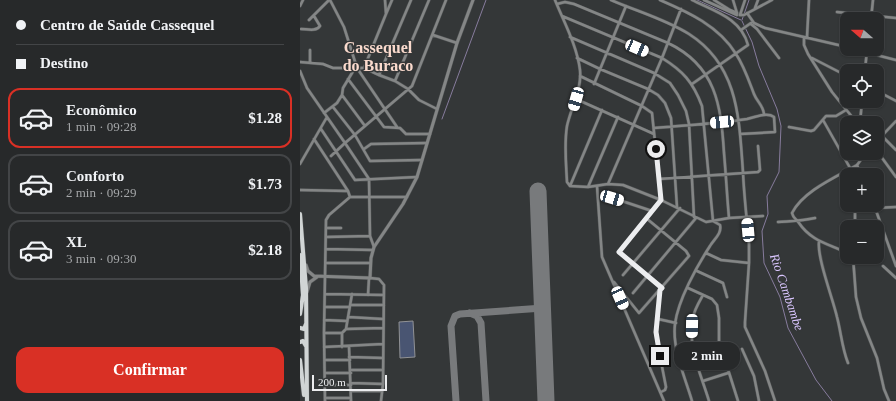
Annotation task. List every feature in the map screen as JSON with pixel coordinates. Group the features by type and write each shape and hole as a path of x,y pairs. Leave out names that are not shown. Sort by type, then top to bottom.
{"main road":[{"path":"300,215 307,298 306,401"},
{"path":"300,255 303,288 300,313"},
{"path":"300,328 304,329 307,309"},
{"path":"300,342 303,341 305,344 307,362"},
{"path":"300,360 306,401"}],"street":[{"path":"300,6 303,0"},
{"path":"309,20 330,0 344,27 356,68 386,108 398,127 406,134 430,134"},
{"path":"385,0 386,14"},
{"path":"364,68 392,0"},
{"path":"379,75 411,0"},
{"path":"395,81 429,0"},
{"path":"331,156 413,84 446,0"},
{"path":"368,295 370,263 373,248 407,198 417,178 458,43 473,0"},
{"path":"555,0 577,58 580,76 576,99 568,125 566,141 567,182 570,186"},
{"path":"611,0 674,26 696,40 720,65 734,95 740,134 749,264 745,327 765,371 775,401"},
{"path":"660,0 681,9 712,28 736,53 755,96 763,107 764,115"},
{"path":"692,0 718,13 736,16 747,13 772,0"},
{"path":"704,0 736,16"},
{"path":"714,0 730,10 736,16"},
{"path":"692,84 748,45 736,16 732,0"},
{"path":"736,16 745,0"},
{"path":"755,8 758,0"},
{"path":"809,0 805,48 832,92 852,116"},
{"path":"872,12 873,0"},
{"path":"557,4 565,2 574,4 668,43 682,51 706,75 714,89 722,122 729,218"},
{"path":"594,84 608,54 626,6"},
{"path":"608,184 642,106 681,9"},
{"path":"747,13 751,24 757,29 779,58"},
{"path":"301,29 316,30 319,28 320,26 314,16"},
{"path":"562,16 662,58 682,72 692,84 697,92 702,106 705,124 713,221"},
{"path":"884,18 896,18"},
{"path":"742,29 751,24 840,45"},
{"path":"433,35 458,43"},
{"path":"570,37 654,73 670,83 676,91 686,111 689,124 696,217 633,293"},
{"path":"310,50 310,63"},
{"path":"883,56 896,60"},
{"path":"810,57 840,72"},
{"path":"577,58 648,89 658,95 665,103 669,111 672,126 679,208 623,275"},
{"path":"300,62 324,64 333,68 364,68 395,81 408,89 419,100 438,109"},
{"path":"324,113 333,107 342,95 343,88 356,68"},
{"path":"300,71 307,88 368,179 370,236 373,248"},
{"path":"580,76 642,106 652,113 661,200 619,250 620,254 661,289"},
{"path":"348,79 384,127 398,127"},
{"path":"342,95 365,126"},
{"path":"884,95 896,101"},
{"path":"576,99 654,134"},
{"path":"333,107 355,135 370,160 422,160"},
{"path":"570,186 602,110"},
{"path":"789,127 811,131 814,130 826,116 836,116 846,110"},
{"path":"654,128 722,122 764,115 771,115 774,117 775,132 740,134"},
{"path":"300,164 327,117"},
{"path":"588,187 618,117"},
{"path":"823,120 849,168"},
{"path":"884,134 896,121"},
{"path":"320,129 355,180 417,178"},
{"path":"884,138 896,150"},
{"path":"314,139 348,191 350,197"},
{"path":"364,149 371,144 428,143"},
{"path":"659,179 759,171 758,146"},
{"path":"852,168 858,165 861,160"},
{"path":"884,160 896,177"},
{"path":"840,174 817,187 802,198 792,213 802,230 819,242 840,250"},
{"path":"570,186 588,187 608,184 628,186 679,208 706,222 746,216 763,216"},
{"path":"597,186 601,253 664,401"},
{"path":"300,190 348,191"},
{"path":"349,346 351,399 325,400 324,320 327,217 350,197 407,198"},
{"path":"612,198 652,211"},
{"path":"884,206 896,207"},
{"path":"876,212 896,266"},
{"path":"611,279 638,313 689,256 686,251 646,218"},
{"path":"778,222 796,220 801,222 815,218"},
{"path":"692,401 677,348 676,323 688,288 706,253 718,236 720,225 713,221"},
{"path":"326,228 341,228"},
{"path":"326,237 370,236"},
{"path":"819,242 819,254 831,292 843,349 848,362"},
{"path":"326,249 373,248"},
{"path":"706,253 721,260 749,264"},
{"path":"304,259 309,273 318,277 369,278 379,279 382,282 384,305 383,384 381,401"},
{"path":"326,263 370,263"},
{"path":"854,264 856,297 861,318 877,358 887,400"},
{"path":"883,266 896,278"},
{"path":"697,271 723,283 726,296"},
{"path":"307,298 310,282 318,277"},
{"path":"688,288 715,302 717,306 719,318 719,341 738,401"},
{"path":"661,289 656,336 666,387 665,390 661,392"},
{"path":"325,294 384,295"},
{"path":"342,346 342,334 346,329 352,294"},
{"path":"703,295 694,313 692,322 692,341 696,366 703,380 708,401"},
{"path":"325,307 384,305"},
{"path":"348,317 383,319"},
{"path":"658,319 676,323"},
{"path":"324,320 347,321"},
{"path":"346,329 383,328"},
{"path":"324,333 342,334"},
{"path":"324,347 383,344"},
{"path":"742,349 754,376 759,401"},
{"path":"325,360 383,358"},
{"path":"682,370 696,366"},
{"path":"325,374 383,370"},
{"path":"703,380 728,373"},
{"path":"325,385 383,384"},
{"path":"351,391 382,392"}],"building":[{"path":"413,321 415,357 400,358 399,322"}],"waterway":[{"path":"442,119 486,0"},
{"path":"697,0 741,20"},
{"path":"742,20 749,0"},
{"name":"Rio Cambambe","path":"742,21 752,42 759,66 777,109 781,126 779,172 767,196 768,214 762,231 764,263 780,297 788,328 816,380 832,401"}],"taxiway":[{"path":"456,401 451,326 455,316 460,314 543,308"},
{"path":"470,313 477,316 481,323 486,401"}],"runway":[{"path":"538,191 546,401"}],"district":[{"name":"Cassequel do Buraco","path":"378,56"}],"route":[{"path":"656,149 661,200 619,250 619,252 662,288 660,290 660,304 656,332 656,341 660,356"}]}
